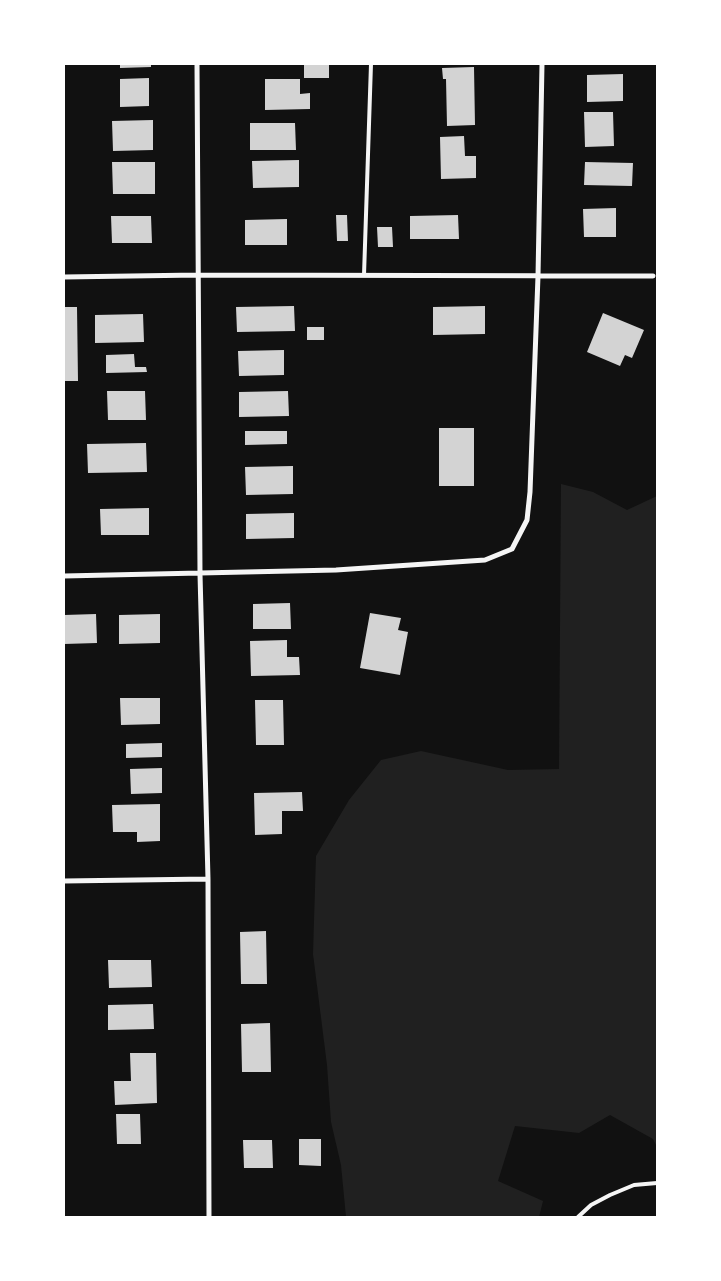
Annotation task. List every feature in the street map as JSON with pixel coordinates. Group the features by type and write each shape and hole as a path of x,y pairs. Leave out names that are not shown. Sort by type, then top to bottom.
{"street":[{"path":"197,64 200,574 208,879 209,1217"},
{"path":"64,576 336,570 485,560 512,549 527,520 530,492 538,276 542,64"},
{"path":"64,278 198,275 655,275"},
{"path":"64,880 208,879"}],"lane":[{"path":"364,275 370,64"},
{"path":"578,1217 591,1205 626,1188 634,1185 657,1183"}],"shaded area":[{"path":"561,484 593,492 627,510 657,496 657,1147 653,1139 610,1115 579,1133 515,1126 498,1181 543,1201 539,1217 346,1217 341,1165 331,1122 327,1065 313,954 316,856 349,800 381,760 421,751 508,770 559,769"}],"building":[{"path":"120,64 151,64 151,67 120,68"},
{"path":"304,64 329,64 329,78 304,78"},
{"path":"474,67 475,125 447,126 446,79 443,79 442,68"},
{"path":"623,74 623,101 587,102 587,75"},
{"path":"149,78 149,106 120,107 120,79"},
{"path":"265,79 300,79 300,94 310,93 310,109 265,110"},
{"path":"584,112 613,112 614,146 585,147"},
{"path":"153,120 153,150 113,151 112,121"},
{"path":"250,123 295,123 296,150 250,150"},
{"path":"464,136 465,156 476,156 476,178 441,179 440,137"},
{"path":"299,160 299,187 253,188 252,161"},
{"path":"112,162 155,162 155,194 113,194"},
{"path":"585,162 633,163 632,186 584,185"},
{"path":"616,208 616,237 584,237 583,209"},
{"path":"336,215 347,215 348,241 337,241"},
{"path":"458,215 459,239 410,239 410,216"},
{"path":"111,216 151,216 152,243 112,243"},
{"path":"287,219 287,245 245,245 245,220"},
{"path":"377,227 392,227 393,247 378,247"},
{"path":"294,306 295,331 237,332 236,307"},
{"path":"485,306 485,334 433,335 433,307"},
{"path":"64,307 77,307 78,381 64,381"},
{"path":"603,313 644,330 632,358 625,355 620,366 587,352"},
{"path":"143,314 144,342 95,343 95,315"},
{"path":"307,327 324,327 324,340 307,340"},
{"path":"284,350 284,375 239,376 238,351"},
{"path":"134,354 135,367 146,367 147,372 106,373 106,355"},
{"path":"107,391 145,391 146,420 108,420"},
{"path":"288,391 289,416 239,417 239,392"},
{"path":"439,428 474,428 474,486 439,486"},
{"path":"245,431 287,431 287,444 245,445"},
{"path":"146,443 147,472 88,473 87,444"},
{"path":"293,466 293,494 246,495 245,467"},
{"path":"149,508 149,535 101,535 100,509"},
{"path":"294,513 294,538 246,539 246,514"},
{"path":"290,603 291,629 253,629 253,604"},
{"path":"370,613 401,618 398,630 408,632 400,675 360,668"},
{"path":"96,614 97,643 64,644 64,615"},
{"path":"160,614 160,643 119,644 119,615"},
{"path":"287,640 287,657 299,657 300,675 251,676 250,641"},
{"path":"120,698 160,698 160,724 121,725"},
{"path":"255,700 283,700 284,745 256,745"},
{"path":"162,743 162,757 126,758 126,744"},
{"path":"162,768 162,793 131,794 130,769"},
{"path":"302,792 303,811 282,811 282,834 255,835 254,793"},
{"path":"160,804 160,841 137,842 137,832 113,832 112,805"},
{"path":"266,931 267,984 241,984 240,932"},
{"path":"108,960 151,960 152,987 109,988"},
{"path":"153,1004 154,1029 108,1030 108,1005"},
{"path":"270,1023 271,1072 242,1072 241,1024"},
{"path":"130,1053 156,1053 157,1103 115,1105 114,1081 131,1081"},
{"path":"116,1114 140,1114 141,1144 117,1144"},
{"path":"299,1139 321,1139 321,1166 299,1165"},
{"path":"243,1140 272,1140 273,1168 244,1168"}]}
